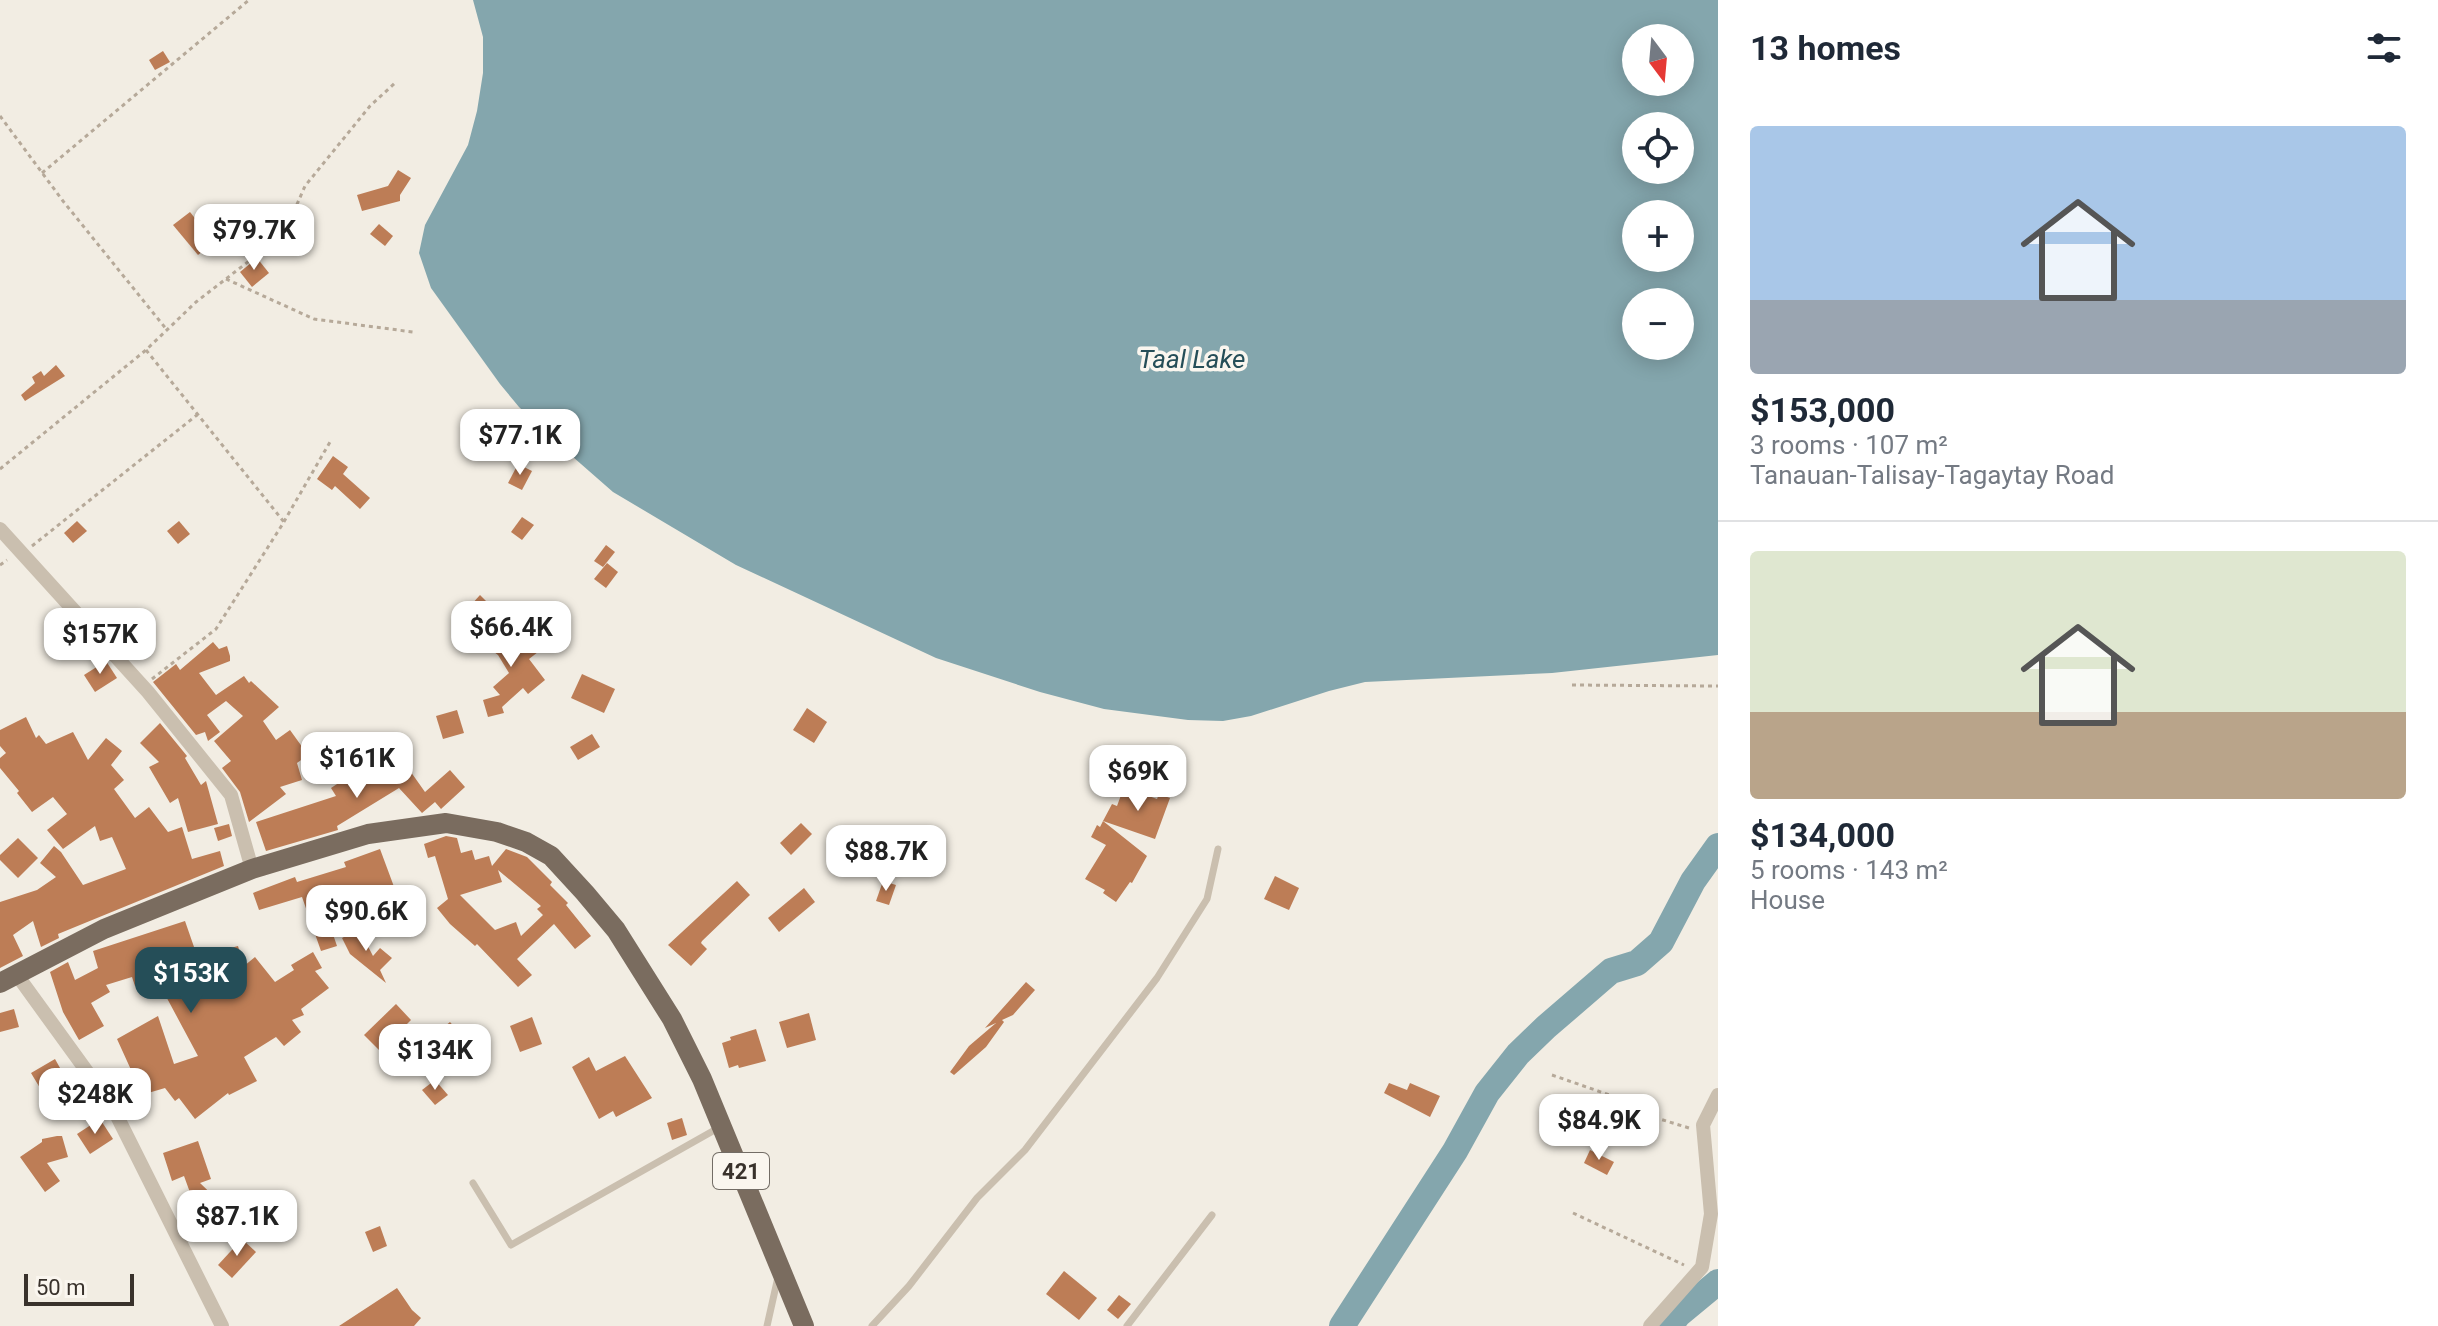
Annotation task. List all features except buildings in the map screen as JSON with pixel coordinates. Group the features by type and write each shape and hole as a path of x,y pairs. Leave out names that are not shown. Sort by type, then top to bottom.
{"main road":[{"name":"421","path":"8,979 104,929 252,869 368,834 446,823 497,832 526,842 551,856 616,930 672,1019 722,1126 804,1326"}],"street":[{"path":"0,529 143,687 231,795 252,869"},
{"path":"8,979 112,1106 222,1326"},
{"path":"1650,1326 1702,1267 1711,1214 1703,1125 1718,1095"}],"lane":[{"path":"872,1326 909,1286 977,1198 1025,1150 1157,978 1207,899 1218,849"},
{"path":"473,1183 511,1245 722,1126"},
{"path":"1127,1326 1212,1215"},
{"path":"767,1326 780,1267"}],"path":[{"path":"42,173 249,0"},
{"path":"0,469 146,350 288,225 305,186 370,106 395,83"},
{"path":"0,116 167,330"},
{"path":"226,279 314,319 413,332"},
{"path":"146,350 284,522"},
{"path":"23,554 197,415"},
{"path":"143,687 216,629 330,442"},
{"path":"1572,685 1718,686"},
{"path":"1552,1075 1621,1099 1637,1112 1704,1133"},
{"path":"1573,1213 1698,1272"}],"water":[{"name":"Taal Lake","path":"473,0 1718,0 1718,655 1552,673 1365,682 1251,716 1223,721 1188,720 1104,709 936,658 736,565 613,492 557,443 500,384 431,288 419,253 425,225 468,145 483,73 483,37"}],"waterway":[{"path":"1342,1326 1455,1151 1487,1093 1518,1054 1546,1027 1611,971 1637,963 1661,942 1693,881 1718,846"},
{"path":"1670,1326 1678,1315 1718,1282"}]}
